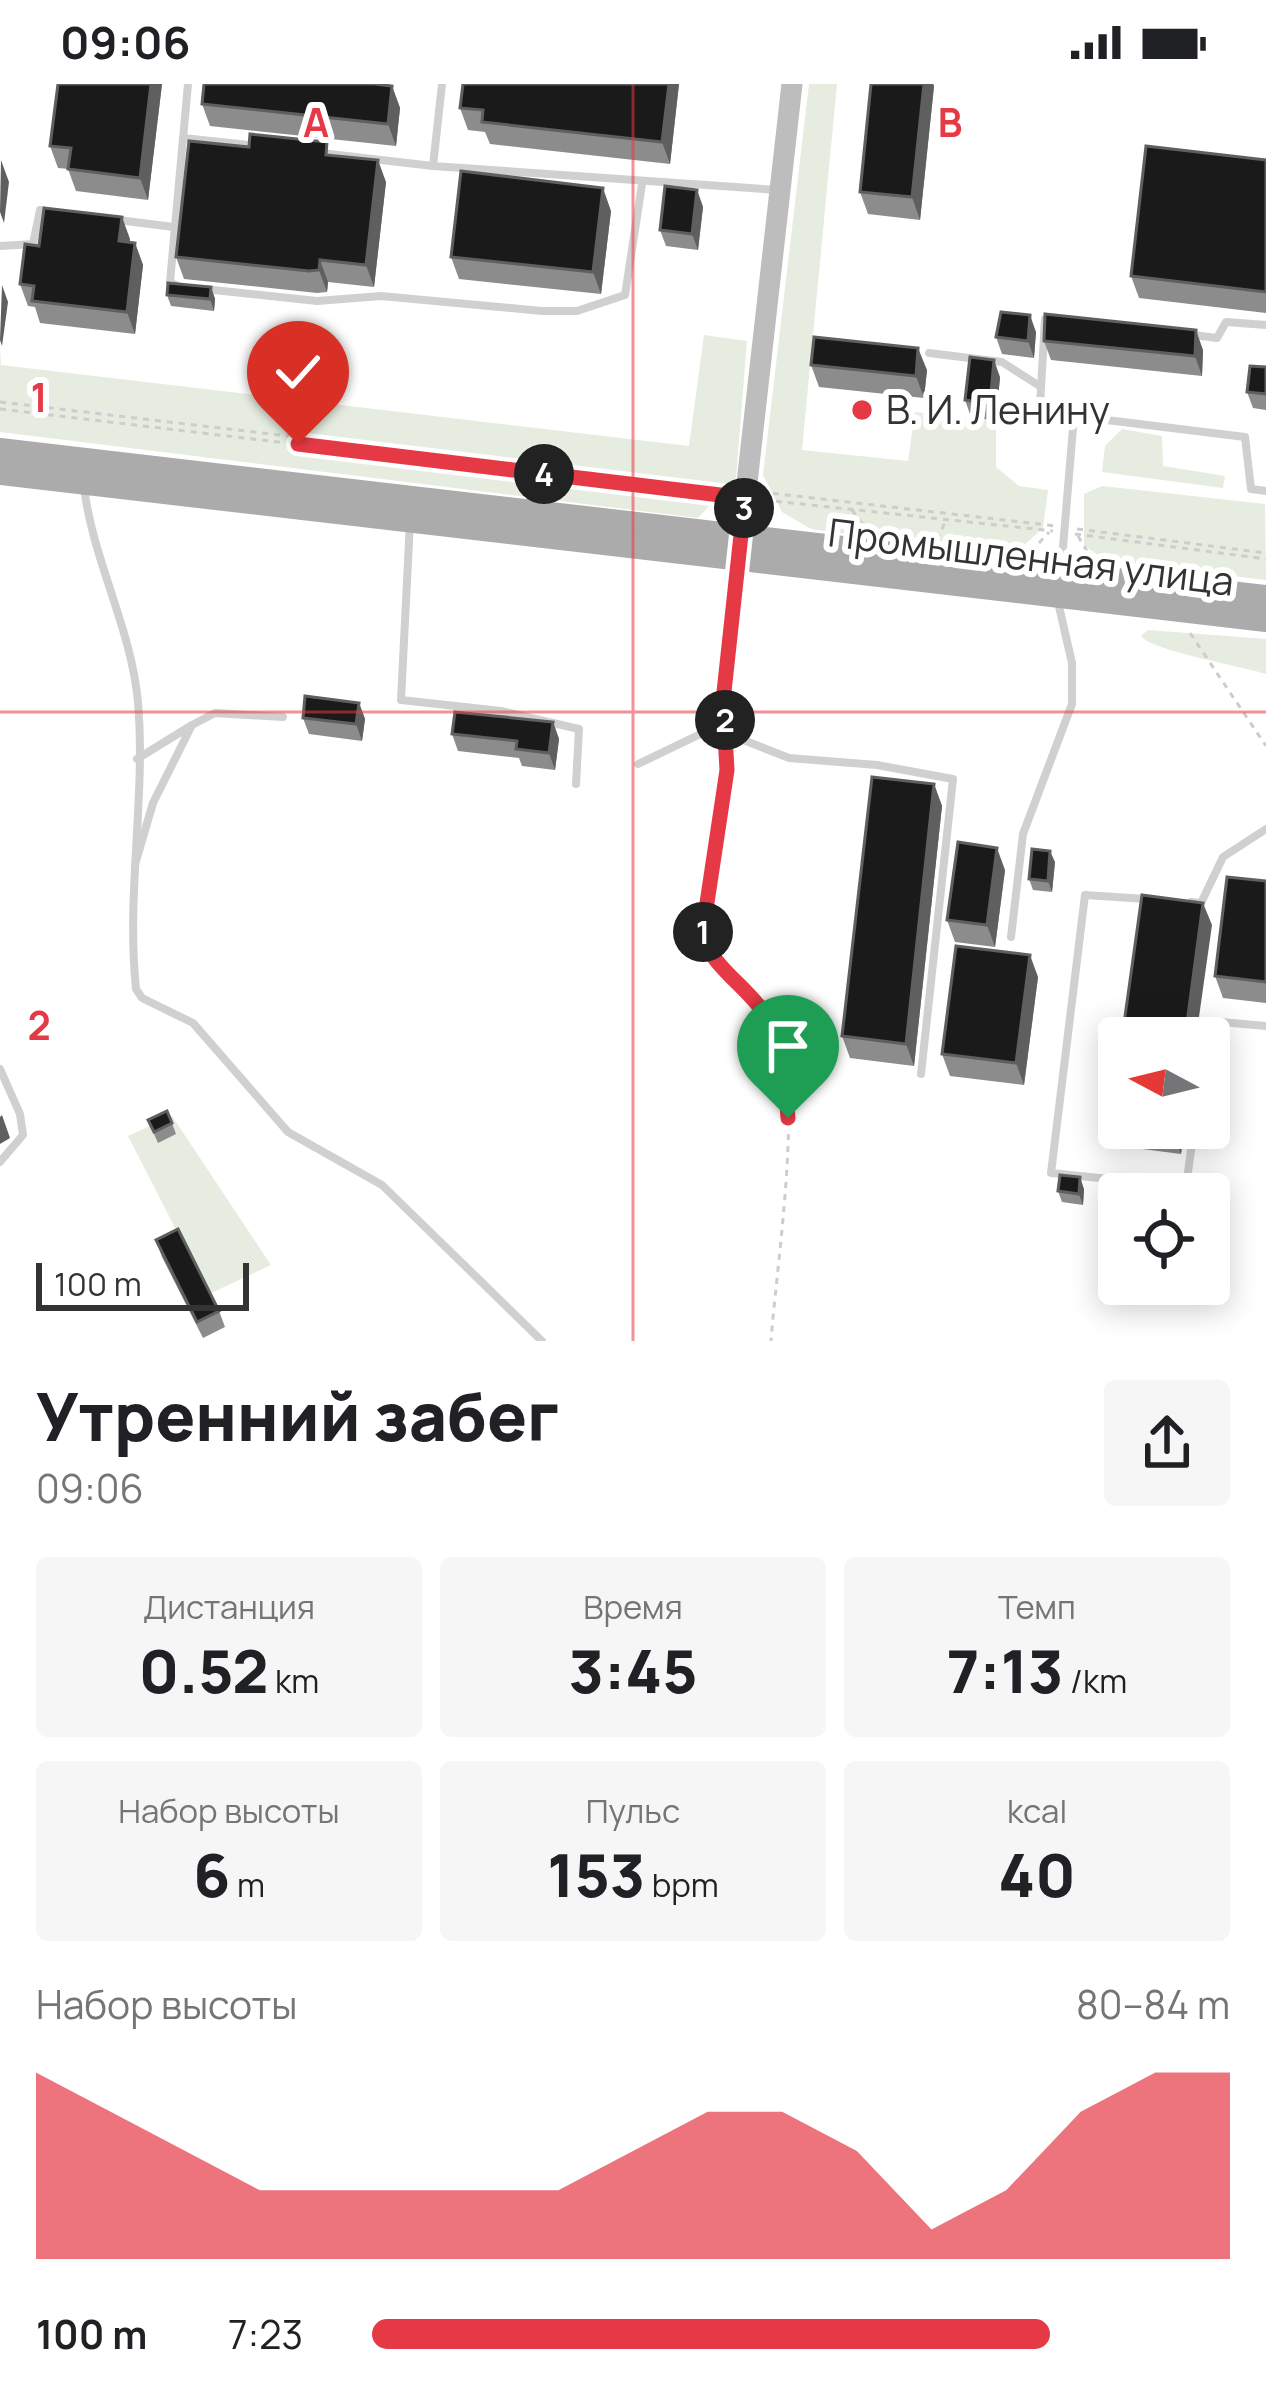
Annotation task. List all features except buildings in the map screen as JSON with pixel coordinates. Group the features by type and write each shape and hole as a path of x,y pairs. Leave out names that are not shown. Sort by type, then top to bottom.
{"main road":[{"name":"Промышленная улица","path":"0,450 412,509 1059,584 1266,597"},
{"name":"Промышленная улица","path":"0,473 412,509"},
{"name":"Промышленная улица","path":"740,547 788,541 1266,620"}],"street":[{"path":"740,547 792,84"},
{"path":"745,494 758,522 788,541"}],"lane":[{"path":"188,84 173,286 317,301 381,296 577,311 625,295 642,184"},
{"path":"433,166 442,84"},
{"path":"183,138 274,148"},
{"path":"297,151 642,184 722,182 780,190"},
{"path":"0,246 33,244 40,211 63,213"},
{"path":"107,219 175,227"},
{"path":"1066,321 1045,319 1040,405 1074,416 1245,437 1251,489 1266,491"},
{"path":"1174,333 1217,338 1226,322 1266,325"},
{"path":"929,353 1001,362 1038,385"},
{"path":"1011,937 1023,834 1072,704 1074,683 1059,584 1074,416"},
{"path":"84,483 90,538 115,602 138,700 133,954 142,998 193,1023 288,1132 382,1184 542,1341"},
{"path":"412,509 401,700 501,711 579,729 576,784"},
{"path":"726,730 723,701 740,547"},
{"path":"137,759 215,713 283,717"},
{"path":"133,874 153,803 192,725"},
{"path":"638,764 713,728 789,758 878,765 953,779 921,1074"},
{"path":"1178,901 1201,902 1223,856 1266,829"},
{"path":"1154,899 1085,895 1051,1173 1186,1186 1191,1149"},
{"path":"1230,1023 1266,1027"},
{"path":"0,1069 20,1114 23,1136 0,1162"}],"path":[{"path":"0,405 1266,556"},
{"path":"934,548 946,517"},
{"path":"1066,530 1266,556"},
{"path":"1077,534 1081,548 1093,560 1092,571"},
{"path":"1186,627 1266,746"},
{"path":"726,730 727,770 702,936 708,952 766,1016 782,1051 788,1118 771,1341"}],"shaded area":[{"path":"809,84 837,84 802,450 908,461 915,412 996,421 996,467 1019,486 1048,490 1043,528 1011,557 811,529 782,512 763,475"},
{"path":"704,335 747,341 736,477 698,518 0,432 0,346 1,365 689,446"},
{"path":"1122,429 1162,436 1163,466 1225,476 1223,488 1102,472 1105,446"},
{"path":"1102,486 1265,504 1266,580 1108,561 1084,546 1084,494"},
{"path":"1148,630 1266,639 1266,674 1160,647 1141,636"},
{"path":"172,1116 271,1265 209,1294 128,1136"}],"place":[{"name":"В. И. Ленину","path":"862,410"}],"route":[{"path":"298,444 745,498 723,701 727,770 702,936 708,952 766,1016 782,1051 788,1118"}]}
